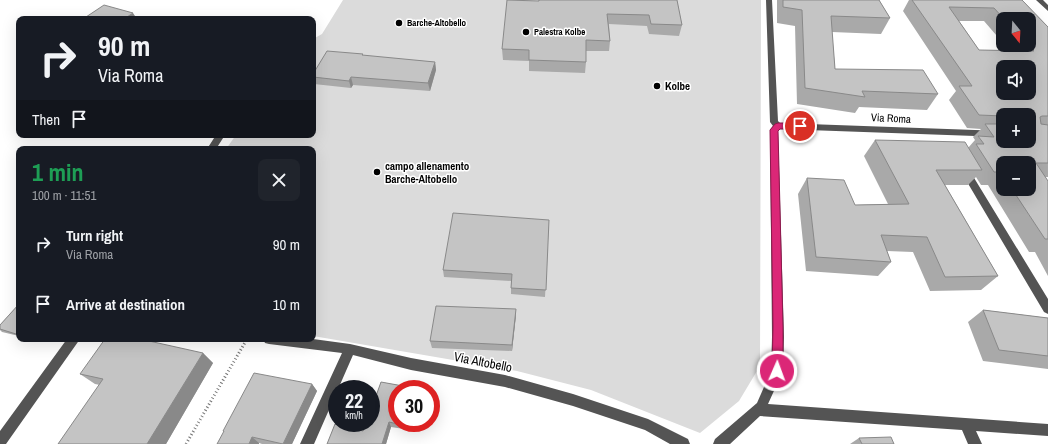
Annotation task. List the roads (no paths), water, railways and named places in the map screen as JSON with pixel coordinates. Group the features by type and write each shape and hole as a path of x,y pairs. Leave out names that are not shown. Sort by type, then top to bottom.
{"street":[{"path":"720,444 761,407 777,371 778,337 774,130 778,126 774,122 769,0"},
{"path":"1039,0 1048,9"},
{"name":"Via Roma","path":"778,126 945,136 996,134"},
{"path":"959,159 1048,308"},
{"path":"0,442 72,342"},
{"name":"Via Altobello","path":"293,342 350,349 411,364 505,381 573,400 648,425 683,444"},
{"path":"307,444 350,349"},
{"path":"758,410 1048,430"},
{"path":"966,424 975,444"}],"place":[{"name":"Barche-Altobello","path":"399,23"},
{"name":"Palestra Kolbe","path":"526,32"},
{"name":"Kolbe","path":"657,86"},
{"name":"campo allenamento Barche-Altobello","path":"377,172"}]}
